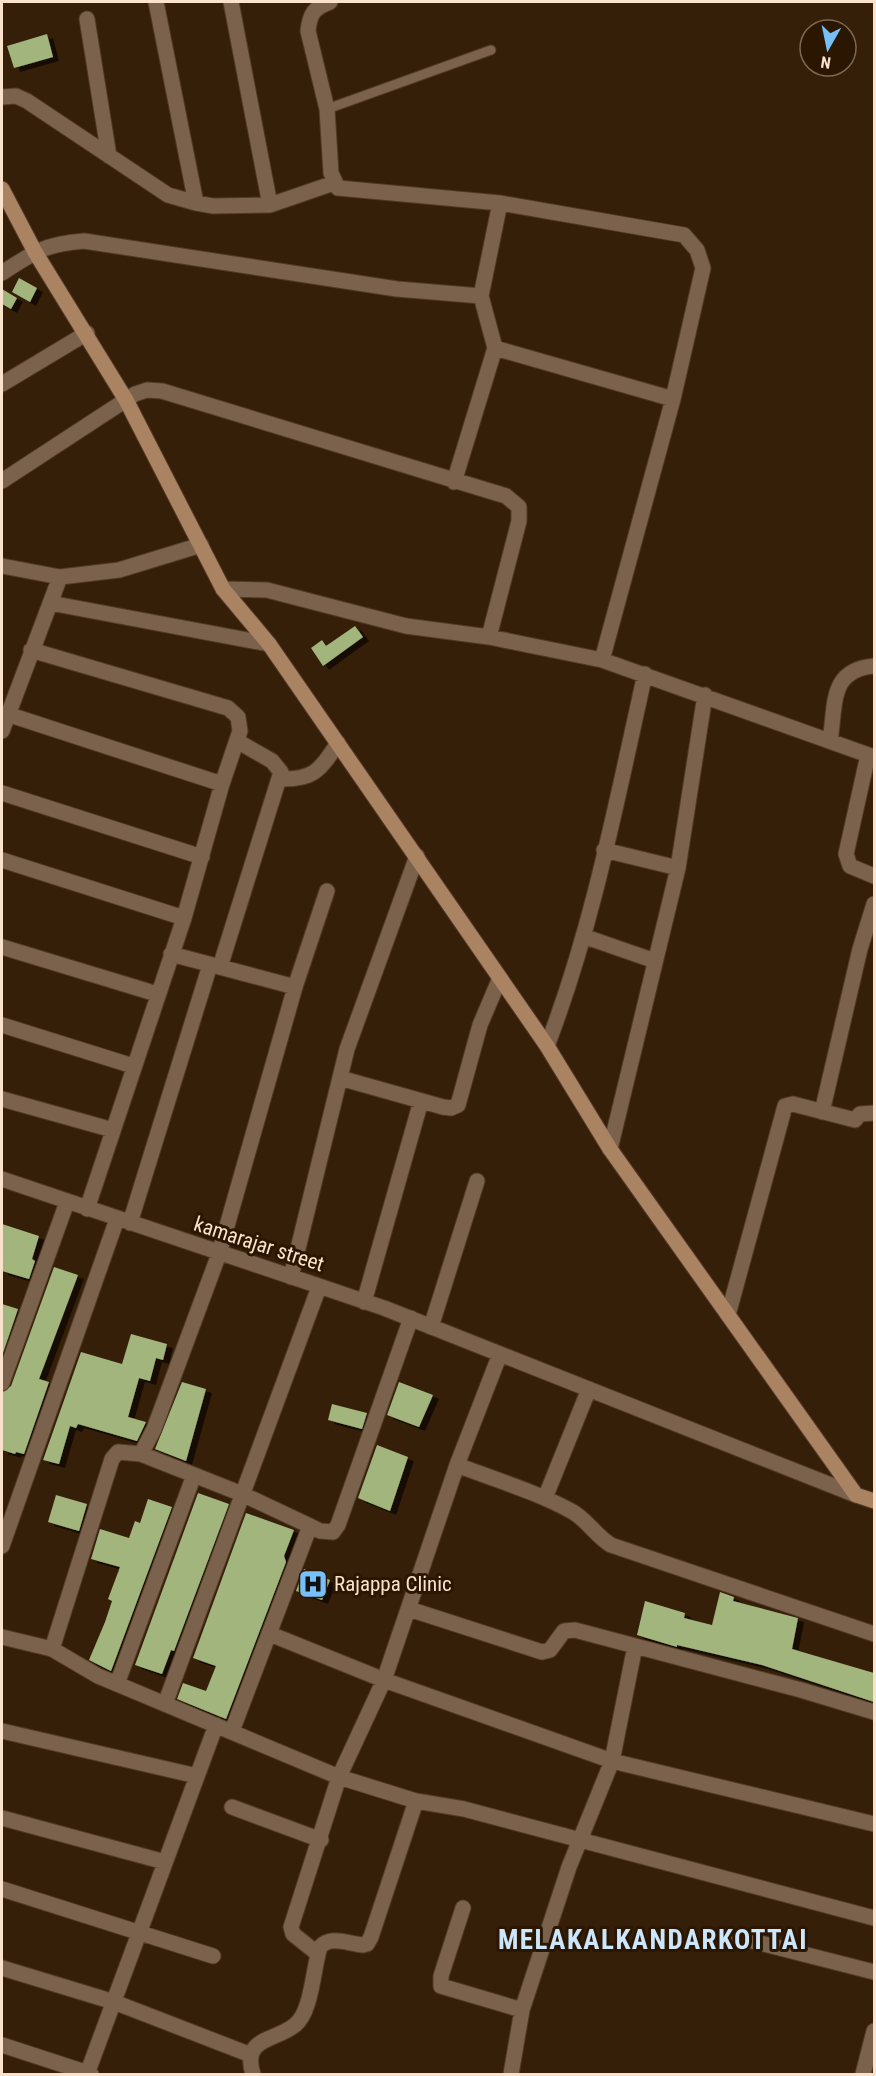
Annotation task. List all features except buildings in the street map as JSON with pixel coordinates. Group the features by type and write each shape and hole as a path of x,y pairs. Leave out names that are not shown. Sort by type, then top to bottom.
{"main road":[{"path":"2,189 35,252 87,333 126,400 223,589 269,644 547,1046 610,1149 856,1495 874,1501"}],"street":[{"path":"156,2 196,203"},
{"path":"231,2 270,205"},
{"path":"330,2 315,8 310,17 308,31 327,109 341,188"},
{"path":"87,19 110,156"},
{"path":"2,97 16,96 27,101 168,195 196,203 213,206 270,205 341,188 500,203 684,235 697,249 703,268 673,399 602,660"},
{"path":"454,482 495,348 481,296 500,203"},
{"path":"2,273 35,252 53,244 84,241 398,289 481,296"},
{"path":"2,384 87,333"},
{"path":"495,348 673,399"},
{"path":"2,481 135,394 147,390 162,391 506,496 519,507 519,521 489,637"},
{"path":"2,566 60,577 120,570 201,545"},
{"path":"2,731 60,577"},
{"path":"223,589 267,590 406,626 489,637 602,660 871,756 846,854 850,866 874,876"},
{"path":"50,603 269,644"},
{"path":"32,650 228,708 238,717 240,731 222,784 184,918 87,1209"},
{"path":"830,741 839,688 844,677 853,670 874,666"},
{"path":"547,1046 564,1000 583,936 645,674"},
{"path":"610,1149 678,868 705,695"},
{"path":"7,714 222,784"},
{"path":"2,1546 124,1221 280,779 281,772 272,761 237,741"},
{"path":"280,779 302,779 321,767 338,743"},
{"path":"2,793 202,857"},
{"path":"604,850 678,868"},
{"path":"291,1277 347,1049 417,856"},
{"path":"2,861 184,918"},
{"path":"141,1454 154,1429 219,1254 295,987 327,891"},
{"path":"822,1112 860,949 874,904"},
{"path":"583,936 655,961"},
{"path":"2,947 157,994"},
{"path":"171,954 295,987"},
{"path":"340,1078 450,1108 458,1105 480,1025 500,978"},
{"path":"2,1025 133,1066"},
{"path":"2,1099 113,1130"},
{"path":"364,1302 421,1101"},
{"path":"728,1315 785,1106 794,1104 855,1120 860,1114 874,1113"},
{"name":"kamarajar street","path":"2,1179 411,1318 856,1495"},
{"path":"431,1327 477,1181"},
{"path":"2,1383 67,1202"},
{"path":"165,1704 319,1287"},
{"path":"52,1649 112,1459 118,1452 141,1454 242,1494 327,1533 333,1532 338,1525 411,1318"},
{"path":"318,1954 293,1934 291,1927 321,1840 339,1777 384,1680 458,1465 501,1354"},
{"path":"545,1498 589,1389"},
{"path":"458,1465 545,1498 583,1518 597,1537 611,1545 874,1634"},
{"path":"117,1684 194,1475"},
{"path":"232,1731 310,1526"},
{"path":"409,1609 542,1652 550,1650 564,1631 570,1630 874,1712"},
{"path":"270,1634 384,1680 612,1761 874,1824"},
{"path":"2,1637 52,1649 98,1676 339,1777 416,1801 464,1809 874,1918"},
{"path":"511,2074 522,2010 579,1840 612,1761 635,1646"},
{"path":"2,2045 89,2074 216,1725"},
{"path":"2,1731 197,1776"},
{"path":"253,2074 251,2055 264,2039 295,2026 303,2016 318,1954 325,1941 367,1944 416,1801"},
{"path":"232,1807 321,1840"},
{"path":"2,1818 165,1862"},
{"path":"2,1888 213,1956"},
{"path":"463,1908 441,1976 441,1986 522,2010"},
{"path":"733,1936 874,1972"},
{"path":"2,1968 114,2002 251,2055"},
{"path":"863,2074 874,2031"}],"lane":[{"path":"327,109 491,50"}],"place":[{"name":"Rajappa Clinic","path":"313,1584"}],"district":[{"name":"MELAKALKANDARKOTTAI","path":"653,1940"}]}
